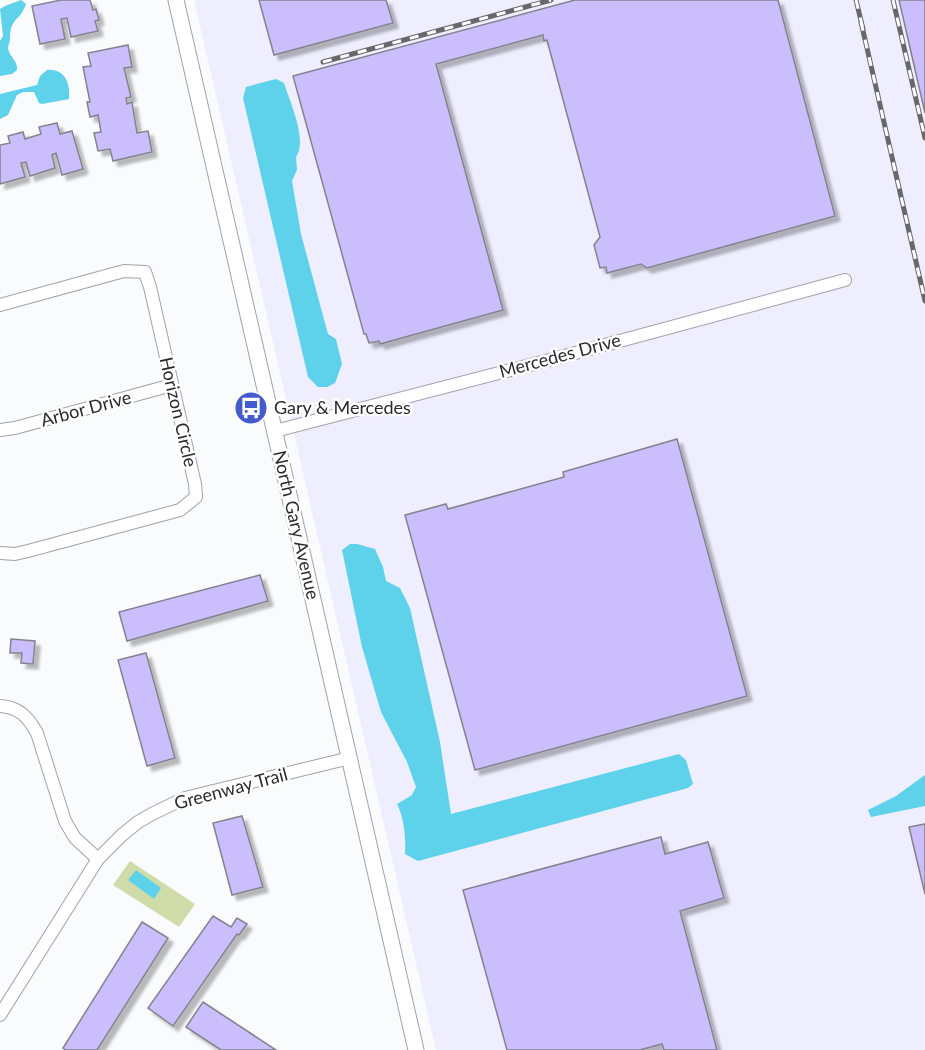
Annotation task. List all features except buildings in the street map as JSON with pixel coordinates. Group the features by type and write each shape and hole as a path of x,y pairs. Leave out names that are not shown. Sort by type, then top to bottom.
{"street":[{"name":"North Gary Avenue","path":"176,0 416,1050"},
{"name":"Horizon Circle","path":"0,305 124,271 145,272 195,484 196,497 180,510 28,551 15,554 0,553"},
{"name":"Mercedes Drive","path":"275,431 845,280"},
{"name":"Arbor Drive","path":"0,430 15,428 171,385"},
{"path":"0,706 22,706 38,733 64,821 75,838 98,859"},
{"name":"Greenway Trail","path":"0,1015 98,859 138,822 185,798 350,758"}],"shaded area":[{"path":"194,0 925,0 925,1050 436,1050"}],"green space":[{"path":"130,861 195,904 179,927 113,885"}],"water":[{"path":"21,0 26,4 13,23 8,48 17,70 12,74 0,76 0,41 3,36 0,9"},
{"path":"47,70 58,71 62,74 69,87 69,99 42,104 39,103 34,92 23,92 17,95 8,115 0,119 0,94 37,85 40,76"},
{"path":"276,79 284,83 297,121 300,141 296,157 297,170 292,181 301,234 328,334 336,339 342,364 335,383 327,387 318,387 308,377 243,98 246,87"},
{"path":"350,544 375,549 386,581 400,588 410,608 440,742 451,814 679,754 686,760 693,784 688,788 418,861 405,854 404,828 397,804 412,795 416,787 407,762 381,712 362,647 342,550"},
{"path":"925,775 925,806 871,817 868,810 896,796"},
{"path":"136,870 161,888 154,899 128,880"}],"railway":[{"path":"323,62 551,0"},
{"path":"856,0 863,29"},
{"path":"893,0 925,138"},
{"path":"861,22 925,301"}],"place":[{"name":"Gary & Mercedes","path":"251,408"}]}
